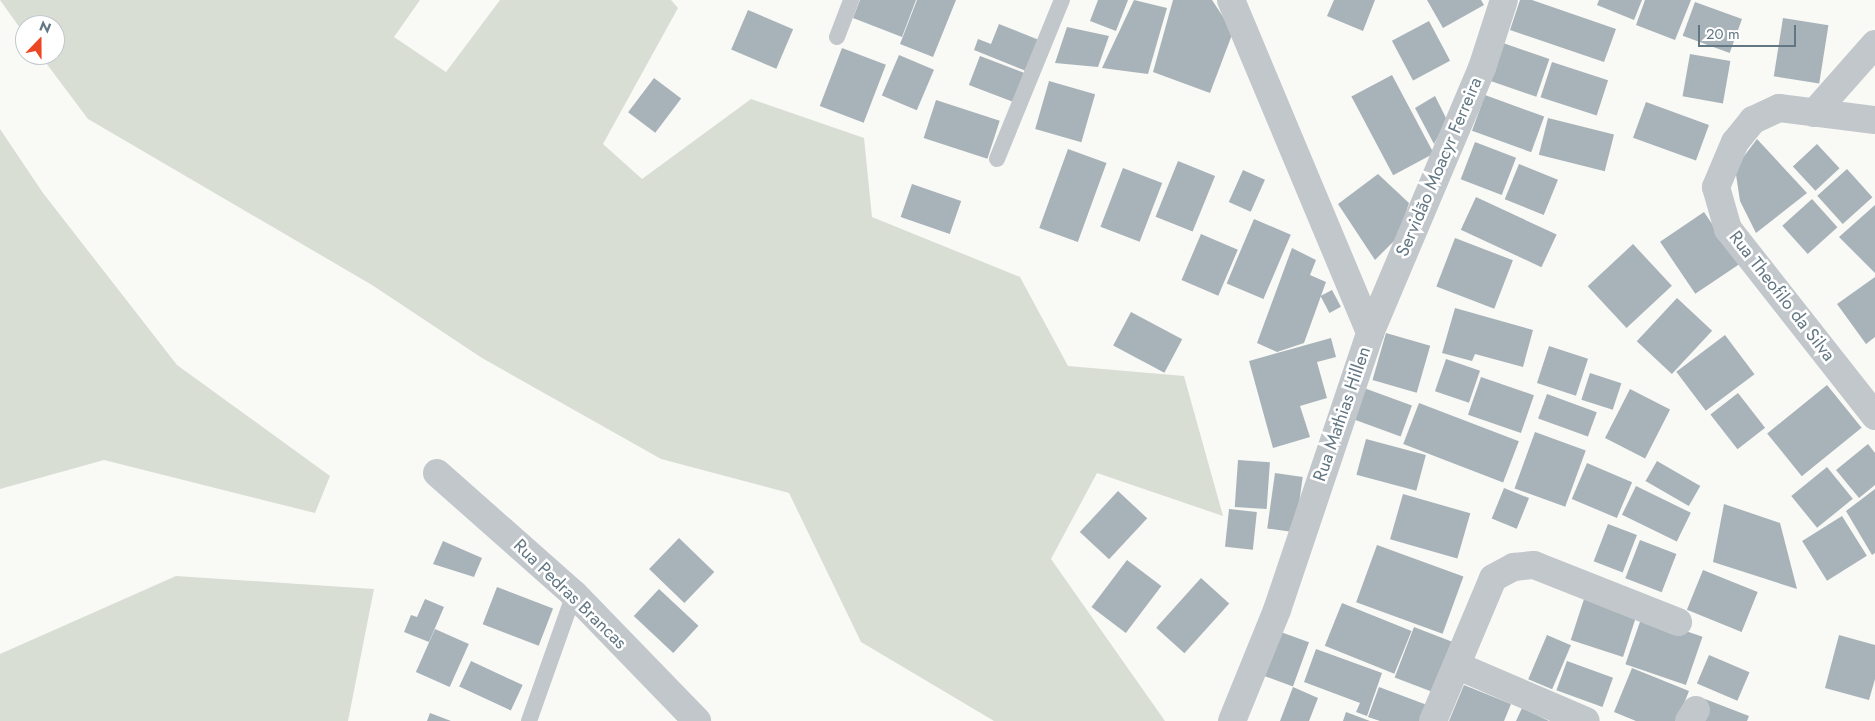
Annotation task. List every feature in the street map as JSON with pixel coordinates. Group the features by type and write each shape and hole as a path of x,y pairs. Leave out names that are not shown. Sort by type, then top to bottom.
{"street":[{"name":"Rua Mathias Hillen","path":"1231,0 1370,333 1277,610 1232,721"},
{"name":"Servidão Moacyr Ferreira","path":"1370,333 1482,68 1504,0"},
{"path":"1814,113 1875,44"},
{"name":"Rua Theofilo da Silva","path":"1875,120 1779,108 1753,120 1735,142 1716,187 1728,229 1875,416"},
{"name":"Rua Pedras Brancas","path":"436,473 574,594 697,721"},
{"path":"1433,721 1458,666 1493,578 1514,567 1534,565 1678,622"},
{"path":"1458,666 1586,721"}],"lane":[{"path":"837,37 851,0"},
{"path":"997,159 1062,0"},
{"path":"529,721 574,594"}],"shaded area":[{"path":"0,0 420,0 394,37 446,72 500,0 671,0 678,8 603,144 642,179 751,99 864,138 872,217 1020,277 1068,366 1184,376 1223,516 1097,473 1051,559 1165,721 994,721 861,642 789,493 661,459 482,358 372,285 88,119 48,65 65,65 65,15 15,15 15,21"},
{"path":"0,129 43,193 177,365 330,476 315,513 104,460 0,489"},
{"path":"176,576 374,589 348,721 0,721 0,654"}],"building":[{"path":"860,0 916,0 902,37 853,18"},
{"path":"917,0 956,0 933,57 900,44"},
{"path":"1098,0 1128,0 1116,31 1090,21"},
{"path":"1134,0 1167,8 1148,74 1102,68"},
{"path":"1173,0 1212,0 1233,32 1210,93 1153,72"},
{"path":"1334,0 1375,0 1363,31 1327,16"},
{"path":"1427,0 1481,0 1484,5 1443,28"},
{"path":"1520,0 1532,0 1616,29 1604,62 1510,30"},
{"path":"1599,0 1642,0 1634,20 1597,5"},
{"path":"1645,0 1691,0 1675,40 1636,25"},
{"path":"1695,2 1742,19 1730,53 1683,36"},
{"path":"748,10 793,29 776,69 731,50"},
{"path":"1783,18 1828,25 1819,83 1774,76"},
{"path":"1429,21 1450,61 1413,80 1392,41"},
{"path":"999,24 1039,40 1026,71 974,50 978,39 991,44"},
{"path":"1067,27 1109,36 1098,67 1055,63"},
{"path":"1503,43 1549,59 1536,97 1490,81"},
{"path":"842,48 886,65 864,123 820,106"},
{"path":"1690,54 1730,61 1723,103 1683,96"},
{"path":"899,55 934,70 917,110 882,96"},
{"path":"980,56 1024,73 1013,102 969,85"},
{"path":"1552,62 1608,80 1597,115 1541,97"},
{"path":"1392,75 1434,154 1393,175 1351,97"},
{"path":"654,78 681,98 655,133 628,112"},
{"path":"1049,81 1095,94 1081,142 1035,129"},
{"path":"1485,95 1544,117 1531,152 1472,131"},
{"path":"1435,96 1447,120 1434,144 1415,108"},
{"path":"936,100 1000,121 987,159 924,138"},
{"path":"1646,102 1709,125 1696,161 1633,138"},
{"path":"1548,118 1614,134 1605,171 1539,155"},
{"path":"1757,139 1807,193 1756,233 1740,201 1735,168"},
{"path":"1475,142 1516,158 1502,195 1461,179"},
{"path":"1817,144 1840,168 1815,191 1793,167"},
{"path":"1068,149 1107,163 1078,242 1039,228"},
{"path":"1178,161 1215,176 1193,232 1156,217"},
{"path":"1519,164 1558,180 1544,215 1505,199"},
{"path":"1123,168 1162,183 1140,242 1100,227"},
{"path":"1847,169 1872,197 1843,224 1817,196"},
{"path":"1243,170 1265,180 1251,212 1229,202"},
{"path":"1378,174 1409,203 1398,237 1375,260 1338,204"},
{"path":"912,184 961,201 950,234 901,217"},
{"path":"1476,197 1557,235 1541,267 1461,230"},
{"path":"1812,199 1837,227 1808,254 1782,226"},
{"path":"1875,205 1875,273 1839,237"},
{"path":"1704,212 1739,264 1695,294 1660,242"},
{"path":"1254,219 1291,235 1263,299 1227,283"},
{"path":"1201,234 1238,250 1218,296 1181,280"},
{"path":"1455,238 1513,260 1494,309 1436,287"},
{"path":"1633,244 1672,286 1627,328 1588,286"},
{"path":"1292,248 1316,260 1310,275 1326,282 1304,343 1277,352 1257,343"},
{"path":"1875,277 1875,337 1866,344 1837,304"},
{"path":"1332,290 1341,307 1329,313 1321,296"},
{"path":"1677,298 1712,331 1672,374 1637,341"},
{"path":"1455,308 1533,330 1523,367 1475,354 1472,361 1442,353"},
{"path":"1131,312 1182,339 1164,373 1113,346"},
{"path":"1386,333 1430,346 1417,393 1372,380"},
{"path":"1725,335 1754,374 1706,411 1676,372"},
{"path":"1331,338 1336,357 1317,362 1327,398 1300,406 1310,437 1273,448 1249,361"},
{"path":"1549,346 1588,359 1576,396 1537,383"},
{"path":"1446,359 1480,371 1469,403 1435,391"},
{"path":"1590,373 1621,383 1613,410 1581,400"},
{"path":"1481,377 1534,395 1521,433 1468,415"},
{"path":"1827,385 1862,428 1802,476 1767,433"},
{"path":"1364,388 1412,405 1401,436 1353,419"},
{"path":"1630,389 1670,409 1645,458 1605,438"},
{"path":"1738,393 1765,428 1738,449 1710,415"},
{"path":"1547,394 1597,412 1588,437 1538,418"},
{"path":"1419,403 1519,441 1503,482 1403,444"},
{"path":"1535,432 1586,450 1565,507 1514,488"},
{"path":"1366,439 1426,455 1416,491 1356,475"},
{"path":"1868,444 1875,453 1875,485 1859,498 1836,470"},
{"path":"1238,460 1270,462 1267,509 1235,507"},
{"path":"1657,461 1700,486 1689,506 1646,481"},
{"path":"1587,463 1632,482 1617,518 1572,499"},
{"path":"1827,467 1853,499 1817,528 1791,496"},
{"path":"1275,473 1303,477 1295,532 1267,528"},
{"path":"1636,486 1691,513 1677,542 1622,515"},
{"path":"1504,488 1529,498 1517,529 1492,519"},
{"path":"1875,489 1875,553 1872,555 1846,511"},
{"path":"1118,491 1147,518 1109,559 1080,532"},
{"path":"1403,494 1470,513 1457,558 1390,539"},
{"path":"1724,504 1780,523 1797,589 1713,562"},
{"path":"1229,509 1257,512 1253,550 1225,547"},
{"path":"1842,516 1867,556 1827,581 1802,541"},
{"path":"1608,524 1637,535 1623,572 1594,561"},
{"path":"679,538 714,572 684,603 649,569"},
{"path":"1640,540 1676,554 1662,592 1625,578"},
{"path":"443,541 482,558 474,577 433,564"},
{"path":"1377,545 1463,576 1443,634 1356,602"},
{"path":"1127,560 1161,586 1126,633 1091,607"},
{"path":"1703,570 1758,592 1742,632 1687,610"},
{"path":"1201,578 1229,603 1184,653 1156,628"},
{"path":"497,587 553,609 539,646 483,624"},
{"path":"659,589 698,626 673,653 634,616"},
{"path":"425,599 444,607 429,642 404,632 411,615 417,617"},
{"path":"1584,599 1636,616 1623,657 1571,640"},
{"path":"1342,603 1412,631 1394,674 1325,646"},
{"path":"1642,616 1703,637 1686,685 1625,664"},
{"path":"1414,627 1456,643 1437,694 1395,677"},
{"path":"435,629 469,644 450,687 416,672"},
{"path":"1278,631 1309,642 1293,686 1262,675"},
{"path":"1547,635 1571,645 1552,689 1528,679"},
{"path":"1839,635 1875,645 1875,679 1869,700 1825,688"},
{"path":"1316,649 1382,673 1367,716 1356,712 1360,703 1304,682"},
{"path":"1709,655 1750,672 1737,701 1697,684"},
{"path":"471,661 523,685 511,710 459,686"},
{"path":"1567,661 1613,678 1602,707 1556,690"},
{"path":"1632,668 1689,691 1677,721 1636,721 1614,712"},
{"path":"1464,685 1511,704 1504,721 1449,721"},
{"path":"1293,687 1318,698 1309,721 1280,721"},
{"path":"1379,687 1427,705 1422,721 1380,721 1368,717"},
{"path":"1705,699 1749,716 1747,721 1697,721"},
{"path":"1522,708 1549,721 1516,721"},
{"path":"1346,712 1370,721 1343,721"},
{"path":"430,713 451,721 427,721"}]}
